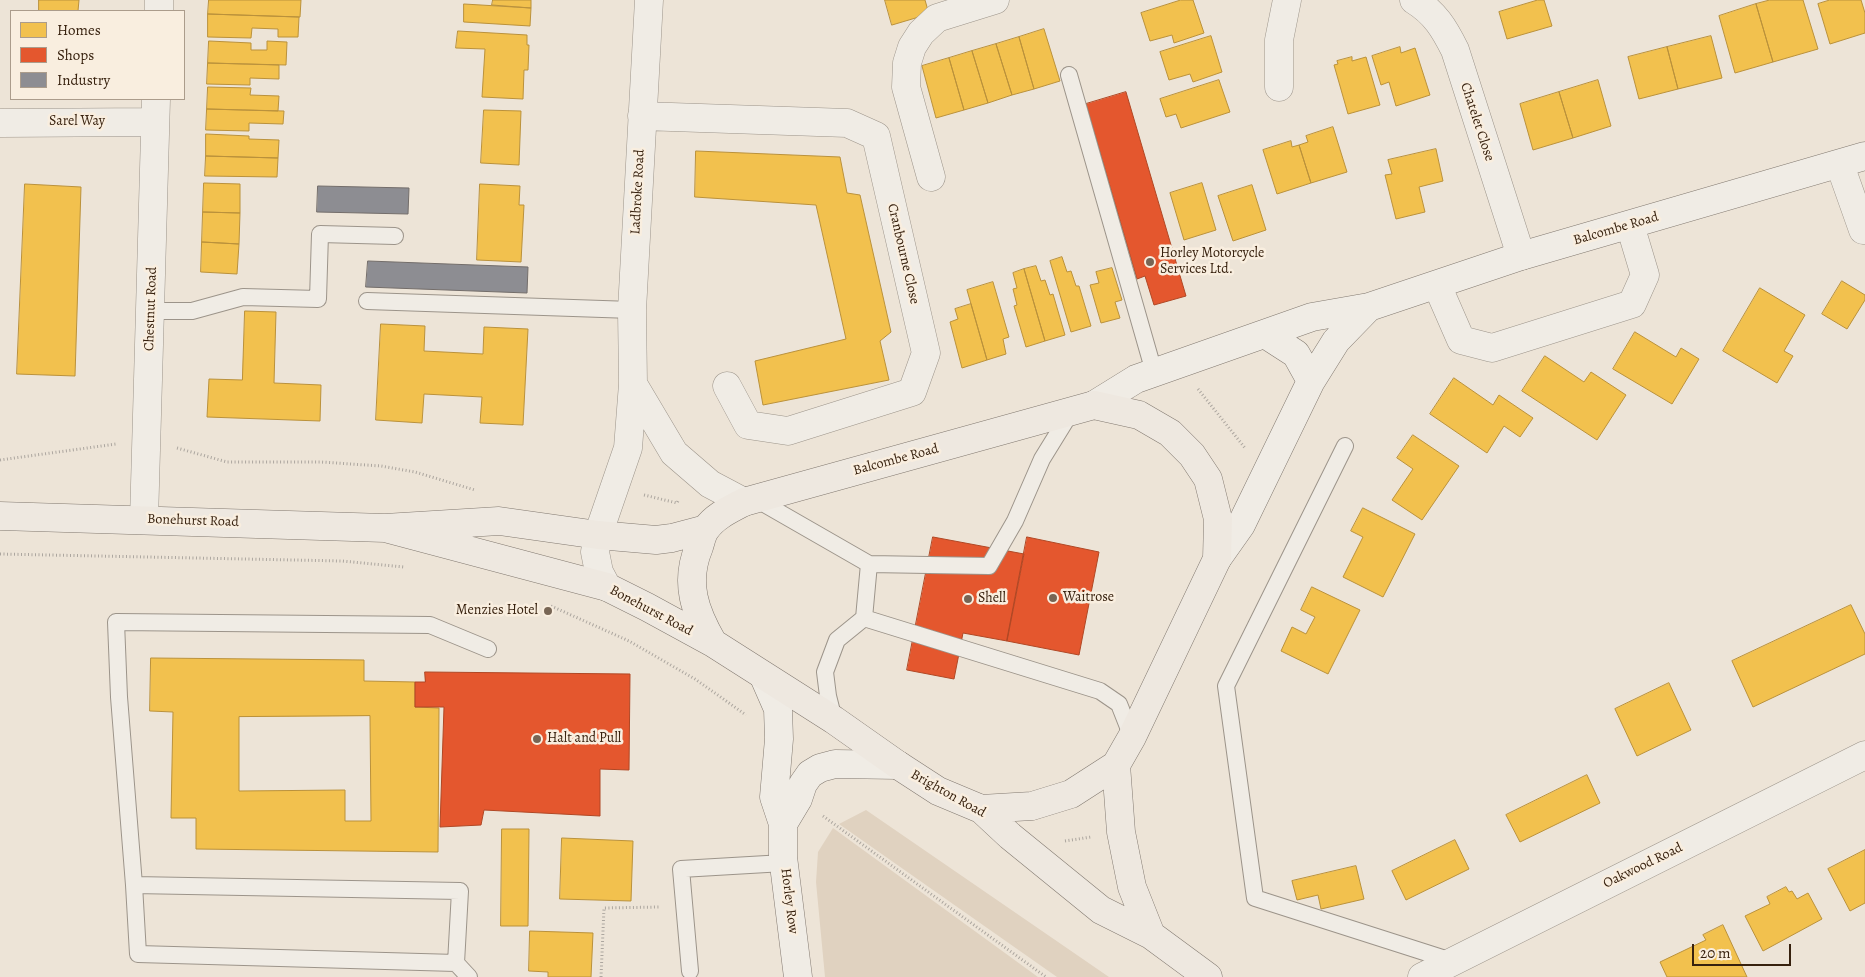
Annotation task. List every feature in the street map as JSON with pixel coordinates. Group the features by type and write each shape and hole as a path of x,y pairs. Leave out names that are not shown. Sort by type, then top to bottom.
{"main road":[{"name":"Balcombe Road","path":"706,529 720,515 749,500 1083,408 1139,415 1170,433 1192,455 1208,479 1218,519 1217,560 1132,737 1116,765"},
{"name":"Bonehurst Road","path":"0,516 385,528 499,521 598,535 656,540 706,529"},
{"name":"Bonehurst Road","path":"385,528 607,587 713,643"},
{"path":"706,529 695,556 692,580 694,601 700,620 713,643"},
{"name":"Brighton Road","path":"713,643 834,720 938,791 981,809 1010,836 1101,910 1151,934 1208,977"},
{"path":"981,809 1032,806 1071,794 1116,765 1121,832 1132,887 1151,934"}],"street":[{"name":"Ladbroke Road","path":"607,587 600,572 595,552 598,535 628,448 632,384 632,310 649,0"},
{"path":"930,177 906,87 907,63 912,46 921,33 937,18 995,0"},
{"path":"1279,87 1279,40 1287,0"},
{"name":"Chatelet Close","path":"1414,0 1427,8 1443,27 1455,50 1521,256"},
{"name":"Sarel Way","path":"0,122 155,110"},
{"name":"Chestnut Road","path":"144,520 155,110"},
{"name":"Cranbourne Close","path":"642,116 847,123 876,136 926,353 912,392 788,431 748,425 727,386"},
{"path":"1853,161 1863,230 1865,229"},
{"name":"Balcombe Road","path":"1083,408 1136,379 1312,317 1369,307 1521,256 1853,161"},
{"path":"1437,285 1461,340 1492,348 1632,304 1645,275 1630,225"},
{"name":"Balcombe Road","path":"1217,560 1241,525 1311,381 1336,341 1369,307"},
{"path":"1266,334 1296,354 1311,381"},
{"path":"632,384 674,453 710,484 749,500"},
{"name":"Horley Row","path":"764,676 778,710 779,739 774,797 783,824 784,863 798,977"},
{"name":"Oakwood Road","path":"1422,977 1865,755"},
{"path":"783,824 798,799 803,784 810,774 820,768 835,764 898,765"}],"lane":[{"path":"1069,75 1154,372"},
{"path":"151,311 192,311 243,296 318,299 320,234 395,236"},
{"path":"368,301 632,310"},
{"path":"749,500 799,523 869,564 989,566 1015,521 1042,459 1083,408"},
{"path":"1345,446 1226,686 1255,898 1452,962"},
{"path":"834,720 825,672 837,640 864,618 869,564"},
{"path":"864,618 1100,691 1119,704 1132,737"},
{"path":"456,962 138,954 119,697 116,622 430,625 488,649"},
{"path":"690,971 681,869 784,863"},
{"path":"134,884 460,891 456,962 469,977"}],"path":[{"path":"1192,382 1250,454"},
{"path":"0,460 96,448 146,437 187,452 227,462 322,462 381,466 415,472 484,493"},
{"path":"643,495 677,503 682,495"},
{"path":"0,554 342,561 408,568"},
{"path":"550,606 629,641 695,679 749,717"},
{"path":"820,813 1046,977"},
{"path":"1058,842 1094,836"},
{"path":"601,977 604,908 684,907"}],"shaded area":[{"path":"866,810 1109,977 1057,977 839,824"},
{"path":"833,828 1038,977 825,977 816,882 818,852"}],"building: Homes":[{"path":"39,0 79,0 78,10 39,10"},
{"path":"209,0 301,0 300,17 208,14"},
{"path":"493,0 531,0 531,8 492,5"},
{"path":"885,0 925,0 929,14 892,25"},
{"path":"1181,0 1193,0 1204,33 1174,43 1172,35 1150,41 1141,13"},
{"path":"1538,0 1544,0 1552,26 1507,39 1499,12"},
{"path":"1770,0 1803,0 1818,49 1773,62 1756,4"},
{"path":"1830,0 1861,0 1865,13 1865,33 1830,44 1818,4"},
{"path":"464,4 531,8 530,26 464,22"},
{"path":"1756,4 1773,62 1735,73 1719,16"},
{"path":"208,14 299,17 298,37 278,37 278,29 252,28 251,38 208,37"},
{"path":"1044,29 1060,81 1034,89 1019,37"},
{"path":"458,31 527,35 527,45 529,45 528,70 524,70 523,99 482,97 485,49 456,48"},
{"path":"1211,36 1222,72 1193,82 1190,74 1169,80 1160,52"},
{"path":"1711,36 1722,78 1678,89 1667,47"},
{"path":"1019,37 1034,89 1012,95 996,44"},
{"path":"209,41 251,43 251,50 267,50 267,41 287,42 286,65 208,63"},
{"path":"996,44 1012,95 988,103 972,51"},
{"path":"1400,47 1401,53 1415,48 1430,95 1396,106 1389,82 1381,85 1372,56"},
{"path":"1667,47 1678,89 1639,99 1628,57"},
{"path":"972,51 988,103 964,110 949,58"},
{"path":"1352,57 1352,61 1366,57 1380,105 1348,114 1334,65 1338,64 1337,61"},
{"path":"949,58 964,110 936,118 922,66"},
{"path":"208,63 279,65 279,79 250,78 250,85 207,84"},
{"path":"1219,80 1230,112 1181,128 1176,114 1166,117 1160,99"},
{"path":"1598,80 1611,126 1573,138 1559,92"},
{"path":"208,87 251,88 250,95 279,96 278,111 207,109"},
{"path":"1559,92 1573,138 1533,150 1520,104"},
{"path":"207,109 284,111 283,124 249,123 249,131 206,130"},
{"path":"484,110 521,111 519,165 481,163"},
{"path":"1333,127 1347,172 1311,183 1299,145 1308,142 1306,136"},
{"path":"206,134 249,136 249,139 279,140 278,158 206,156"},
{"path":"1291,141 1292,147 1299,145 1311,183 1277,194 1263,150"},
{"path":"1436,149 1443,181 1419,187 1425,212 1396,219 1385,175 1392,174 1388,160"},
{"path":"696,151 840,157 847,193 860,195 891,332 880,341 889,380 763,405 755,361 846,339 816,205 695,197"},
{"path":"206,156 278,158 277,177 205,176"},
{"path":"204,183 240,184 240,213 203,212"},
{"path":"1202,183 1216,230 1184,240 1170,193"},
{"path":"25,184 81,187 75,376 17,374"},
{"path":"480,184 520,186 519,205 524,205 521,262 477,260"},
{"path":"1252,185 1266,230 1233,241 1218,196"},
{"path":"203,212 240,213 239,244 202,242"},
{"path":"202,242 239,244 237,274 201,272"},
{"path":"1062,257 1067,272 1071,271 1076,286 1079,286 1091,326 1071,332 1050,261"},
{"path":"1036,266 1041,281 1045,280 1050,295 1053,294 1065,335 1045,341 1024,269"},
{"path":"1112,268 1122,300 1115,302 1120,318 1101,323 1090,285 1099,283 1096,272"},
{"path":"1024,269 1045,341 1026,347 1014,306 1017,305 1013,289 1017,288 1013,273"},
{"path":"1842,281 1865,295 1865,300 1847,329 1822,314"},
{"path":"993,282 1009,337 1003,339 1006,354 987,360 967,290"},
{"path":"1760,288 1805,315 1784,351 1793,356 1777,383 1723,351"},
{"path":"971,304 987,360 962,368 950,322 958,319 955,309"},
{"path":"245,311 276,312 274,383 321,385 320,421 207,417 209,379 242,380"},
{"path":"381,324 425,326 424,351 483,354 484,327 528,329 523,425 480,423 482,397 424,394 422,423 376,420"},
{"path":"1635,332 1676,357 1681,348 1699,359 1672,404 1613,369"},
{"path":"1545,356 1584,382 1591,372 1626,395 1597,440 1522,391"},
{"path":"1454,378 1493,405 1499,395 1533,418 1520,437 1504,426 1487,453 1430,414"},
{"path":"1413,435 1459,466 1422,520 1392,500 1413,469 1397,458"},
{"path":"1363,508 1415,534 1383,597 1343,577 1363,537 1351,531"},
{"path":"1312,587 1360,610 1328,674 1281,651 1292,627 1306,634 1315,617 1301,610"},
{"path":"1851,605 1865,634 1865,654 1753,707 1732,661"},
{"path":"151,658 364,660 364,681 415,682 415,707 439,708 438,852 196,849 196,818 171,818 173,712 150,711","holes":["370,716 371,821 345,821 345,790 239,791 239,717"]},
{"path":"1669,683 1691,730 1637,756 1615,709"},
{"path":"1587,775 1600,803 1520,842 1506,815"},
{"path":"502,829 529,829 528,926 501,926"},
{"path":"562,838 633,841 631,901 560,899"},
{"path":"1455,840 1469,869 1406,900 1392,871"},
{"path":"1865,850 1865,903 1850,911 1828,869"},
{"path":"1356,866 1364,899 1321,909 1318,895 1297,900 1292,881"},
{"path":"1786,887 1789,892 1792,891 1797,899 1808,893 1822,919 1763,951 1745,916 1770,904 1767,897"},
{"path":"1723,925 1747,977 1667,977 1660,962 1706,940 1703,935"},
{"path":"530,931 593,933 591,977 548,977 548,972 529,971"}],"building: Shops":[{"path":"1126,92 1186,296 1154,305 1145,276 1137,279 1086,104"},
{"name":"Shell","path":"933,537 1024,554 1007,641 963,633 954,679 907,670"},
{"name":"Waitrose","path":"1027,537 1099,552 1079,655 1007,641"},
{"name":"Halt and Pull","path":"425,672 630,674 629,770 600,769 600,816 484,810 481,825 440,827 444,707 415,707 415,682 425,682"}],"building: Industry":[{"path":"318,186 409,188 408,214 317,212"},
{"path":"368,261 528,267 527,293 366,287"}],"place":[{"name":"Horley Motorcycle Services Ltd.","path":"1150,262"},
{"name":"Waitrose","path":"1053,598"},
{"name":"Shell","path":"968,599"},
{"name":"Menzies Hotel","path":"548,611"},
{"name":"Halt and Pull","path":"537,739"}]}
